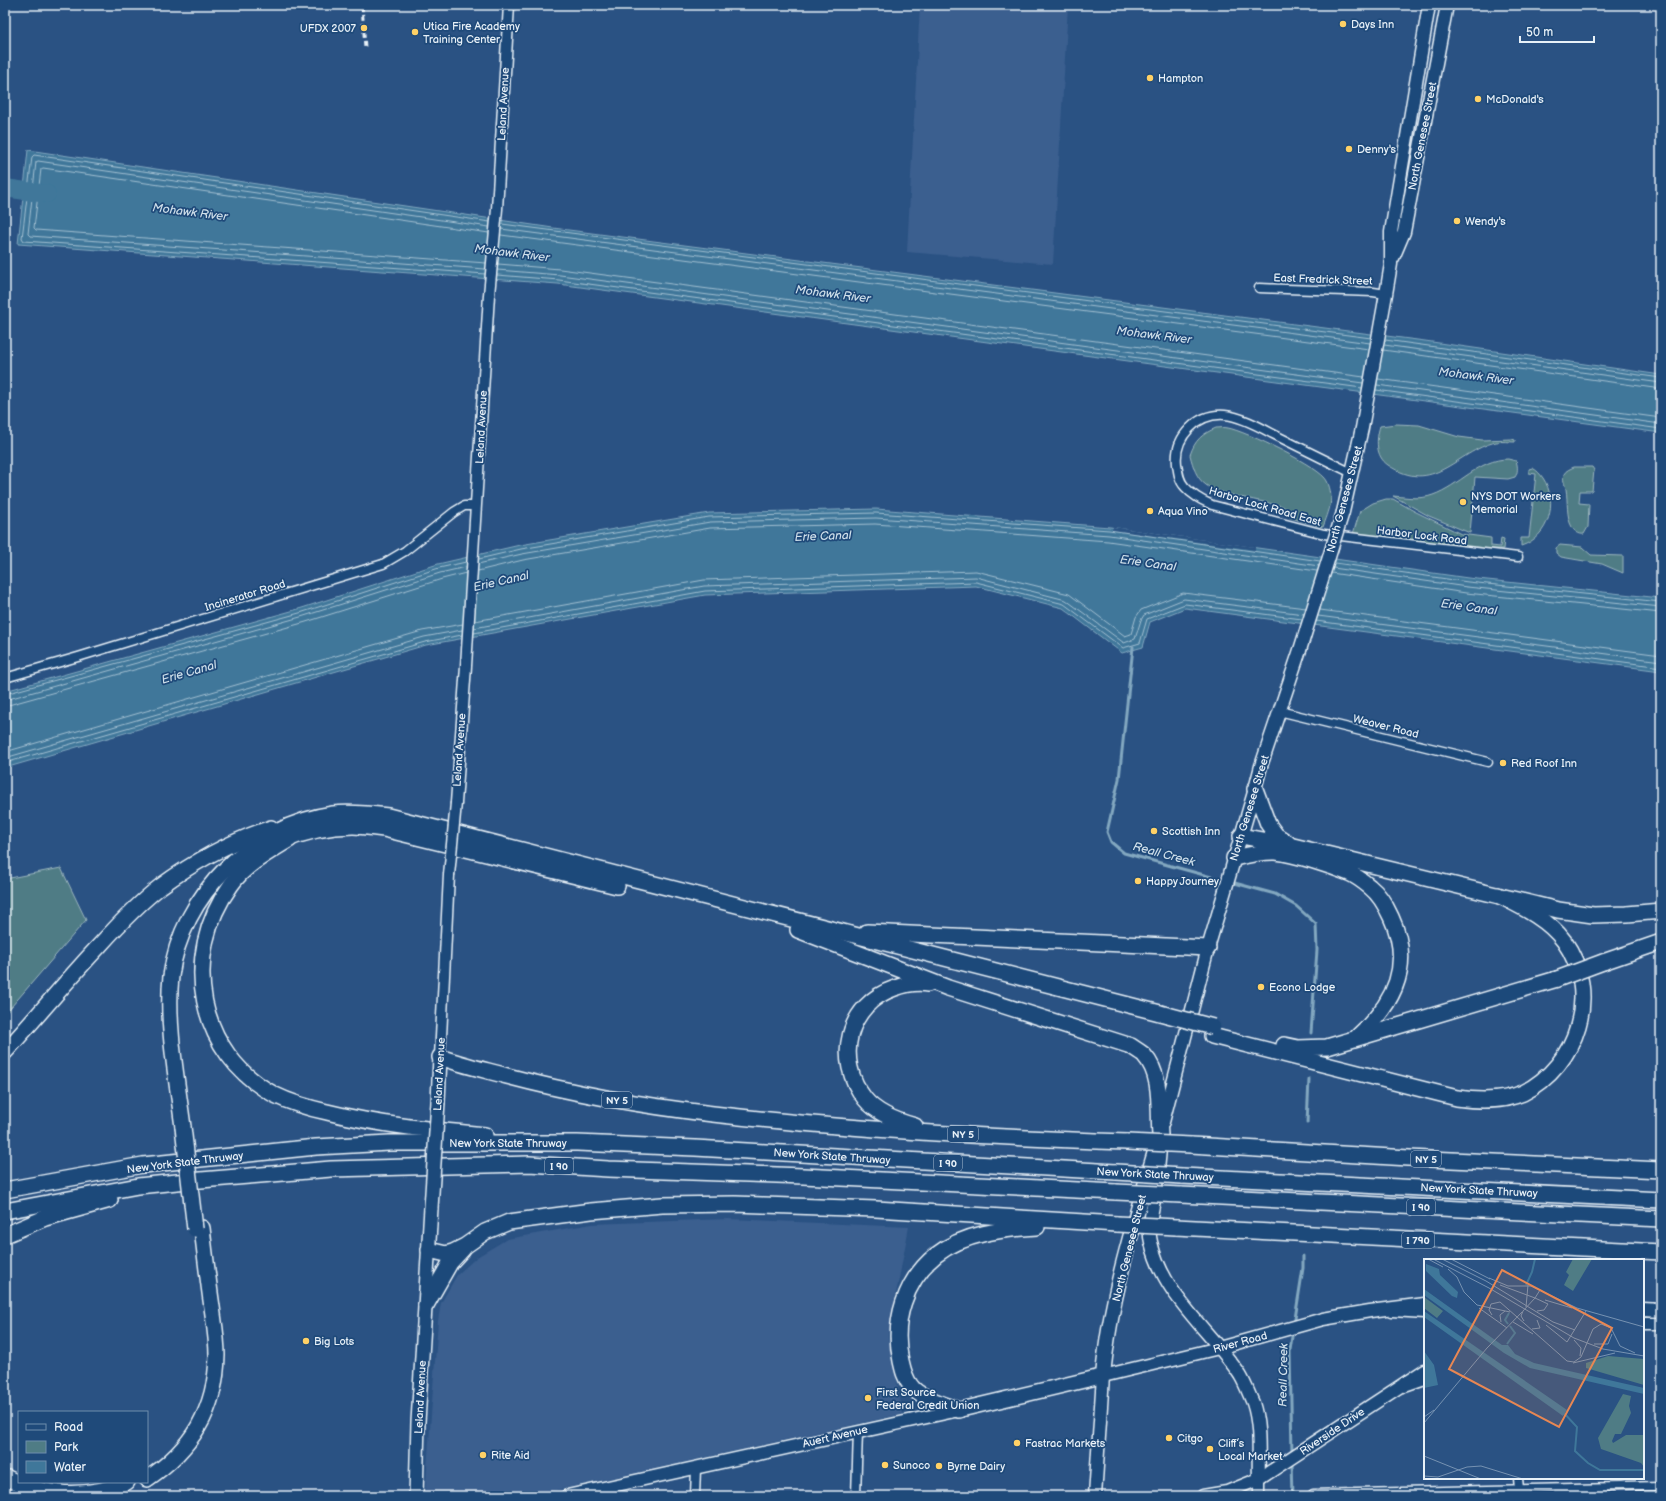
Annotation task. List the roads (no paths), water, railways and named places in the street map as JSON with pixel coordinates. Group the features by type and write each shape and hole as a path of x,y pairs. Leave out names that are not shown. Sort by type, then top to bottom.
{"highway":[{"path":"1255,789 1268,824 1276,836 1293,846"},
{"path":"148,1478 184,1448 196,1431 208,1408 216,1377 217,1353 169,1006 171,975 178,946 187,923 206,891 230,864 247,850 278,831 309,820 333,814 358,813 388,816 821,928 1160,1018"},
{"path":"5,1052 122,921 160,887 196,863 251,835 287,822 309,820"},
{"path":"186,1128 177,1026 177,994 182,960 192,931 205,906 220,886 239,865 262,850 293,837 325,829 354,826 384,829 1160,1018 1457,1098 1480,1101 1506,1098 1522,1093 1544,1079 1558,1066 1572,1045 1580,1019 1582,994 1581,979 1572,955 1564,940 1548,924 1531,912 1498,895"},
{"path":"1241,836 1293,846 1558,910 1593,915 1661,911"},
{"path":"293,837 250,866 232,884 218,905 209,924 202,959 201,982 206,1011 216,1036 228,1055 258,1084 276,1095 305,1106 353,1119 413,1128 577,1143"},
{"path":"1232,864 1257,852 1276,852 1303,858 1350,874 1371,888 1385,904 1399,937 1401,954 1399,971 1393,990 1384,1009 1357,1037"},
{"path":"821,928 874,933 1208,948"},
{"path":"795,929 948,988 1131,1046 1143,1054 1153,1067 1157,1080 1160,1135"},
{"path":"1212,1031 1298,1048 1327,1047 1557,979 1661,942"},
{"path":"933,1132 898,1121 877,1110 865,1100 856,1086 849,1066 847,1049 851,1030 861,1012 870,1002 886,991 908,984 923,983 948,988"},
{"name":"NY 5","path":"440,1057 527,1081 596,1097 667,1108 798,1124 1394,1157 1661,1170"},
{"name":"North Genesee Street","path":"1102,1376 1105,1351 1126,1249 1160,1135"},
{"name":"New York State Thruway","path":"5,1190 143,1165 316,1147 389,1143 577,1143 695,1148 1182,1176 1661,1200"},
{"name":"New York State Thruway","path":"5,1211 138,1186 177,1182 331,1169 529,1164 608,1169 803,1176 1661,1219"},
{"path":"5,1235 45,1218 104,1201 144,1193 177,1182"},
{"path":"429,1250 446,1254 464,1246 490,1229 515,1221 591,1211 662,1205 735,1204 876,1209 1090,1222"},
{"path":"959,1410 919,1394 911,1387 904,1373 897,1346 897,1332 901,1308 910,1286 921,1270 937,1255 959,1241 974,1236 1016,1228 1090,1222"},
{"name":"I 790","path":"1090,1222 1176,1228 1661,1252"},
{"path":"148,1470 174,1449 187,1434 200,1409 208,1385 210,1355 199,1228"},
{"path":"426,1305 450,1264 464,1246"},
{"name":"Auert Avenue","path":"959,1410 1102,1376"},
{"path":"5,1477 15,1483 39,1490 62,1494 86,1493 114,1487 124,1483"},
{"path":"110,1496 125,1491 139,1483"},
{"path":"5,1486 30,1496"}],"main road":[{"name":"North Genesee Street","path":"1160,1135 1222,898 1261,766 1300,650 1342,512 1352,473 1362,428 1391,264 1390,232 1429,5"},
{"name":"North Genesee Street","path":"1391,264 1404,232 1447,5"},
{"name":"Leland Avenue","path":"416,1496 418,1422 440,1057"},
{"path":"1164,1118 1150,1241 1157,1261 1168,1283 1197,1323 1241,1376 1253,1404 1258,1431 1259,1479"},
{"name":"River Road","path":"1102,1376 1219,1348 1303,1325 1370,1311 1424,1304"},
{"path":"1644,1308 1661,1310"},
{"path":"1644,1323 1661,1323"},
{"name":"Riverside Drive","path":"1203,1496 1227,1492 1259,1479 1373,1402 1424,1371"},
{"name":"North Genesee Street","path":"1095,1496 1102,1376"},
{"name":"Auert Avenue","path":"567,1496 959,1410"}],"street":[{"name":"Leland Avenue","path":"440,1057 449,875 466,666 489,295 497,209 509,5"},
{"name":"East Fredrick Street","path":"1259,288 1386,294"},
{"name":"Harbor Lock Road East","path":"1324,534 1212,505 1197,498 1184,486 1178,474 1176,456 1184,434 1194,424 1205,417 1227,415 1254,425 1352,473"},
{"name":"Incinerator Road","path":"5,678 383,564 405,551 454,512 464,506 476,506"},
{"name":"Harbor Lock Road","path":"1324,534 1518,557"},
{"name":"Weaver Road","path":"1279,711 1488,762"},
{"path":"1370,1311 1424,1314"},
{"path":"1373,1402 1424,1381"},
{"path":"856,1496 858,1431"},
{"path":"695,1496 696,1468"},
{"path":"1258,1496 1259,1479"},
{"path":"1518,1479 1519,1489"},
{"path":"1313,1494 1661,1486"}],"water":[{"path":"28,150 553,228 1425,341 1661,375 1661,433 558,284 18,244"},
{"name":"Erie Canal","path":"876,509 1110,527 1468,578 1661,598 1661,671 1185,608 1150,622 1143,647 1122,653 1063,608 976,586 705,595 426,645 5,768 5,691 302,608 438,564 520,545 709,513"}],"waterway":[{"name":"Mohawk River","path":"5,188 47,194"},
{"name":"Reall Creek","path":"1133,647 1119,779 1107,832 1111,842 1124,853 1226,881"},
{"name":"Reall Creek","path":"1231,882 1275,894 1296,906 1316,924 1317,950 1311,1033"},
{"name":"Reall Creek","path":"1307,1123 1309,1079"},
{"name":"Reall Creek","path":"1294,1325 1303,1268 1303,1256"},
{"name":"Reall Creek","path":"1292,1454 1290,1350 1293,1330"},
{"name":"Reall Creek","path":"1292,1462 1293,1496"}],"railway":[{"path":"362,5 365,48"}],"place":[{"name":"Days Inn","path":"1343,24"},
{"name":"UFDX 2007","path":"364,28"},
{"name":"Utica Fire Academy Training Center","path":"415,32"},
{"name":"Hampton","path":"1150,78"},
{"name":"McDonald's","path":"1478,99"},
{"name":"Denny's","path":"1349,149"},
{"name":"Wendy's","path":"1457,221"},
{"name":"NYS DOT Workers Memorial","path":"1463,502"},
{"name":"Aqua Vino","path":"1150,511"},
{"name":"Red Roof Inn","path":"1503,763"},
{"name":"Scottish Inn","path":"1154,831"},
{"name":"Happy Journey","path":"1138,881"},
{"name":"Econo Lodge","path":"1261,987"},
{"name":"Big Lots","path":"306,1341"},
{"name":"First Source Federal Credit Union","path":"868,1398"},
{"name":"Citgo","path":"1169,1438"},
{"name":"Fastrac Markets","path":"1017,1443"},
{"name":"Cliff’s Local Market","path":"1210,1449"},
{"name":"Rite Aid","path":"483,1455"},
{"name":"Sunoco","path":"885,1465"},
{"name":"Byrne Dairy","path":"939,1466"}]}
